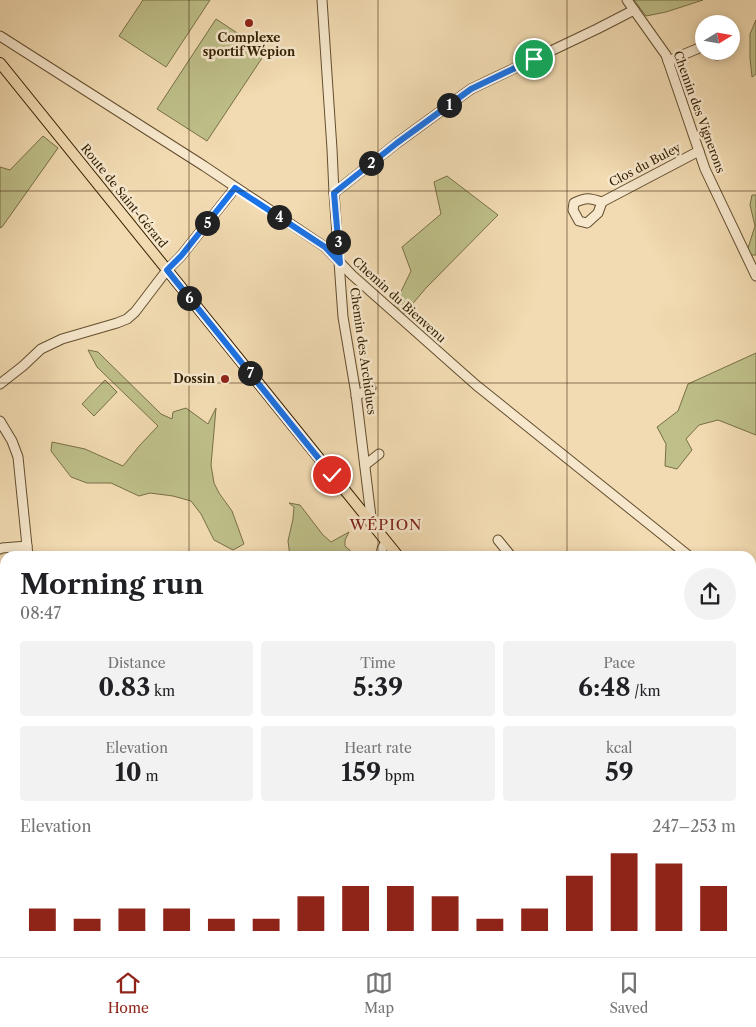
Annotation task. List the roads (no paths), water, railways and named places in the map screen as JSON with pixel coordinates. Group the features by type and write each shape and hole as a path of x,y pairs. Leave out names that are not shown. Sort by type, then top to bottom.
{"main road":[{"name":"Route de Saint-Gérard","path":"0,63 394,551"}],"street":[{"name":"Chemin des Archiducs","path":"322,0 343,317 356,396 372,525"},
{"name":"Chemin des Vignerons","path":"627,0 666,55 706,169 756,276"},
{"path":"334,193 397,143 471,89 634,10"},
{"name":"Chemin du Bienvenu","path":"0,36 196,161 325,247 352,275 476,385 683,551"},
{"path":"668,61 695,50"},
{"name":"Clos du Buley","path":"602,202 699,151"},
{"path":"0,384 41,349 62,338 127,319 140,307 167,270 181,256 235,188"},
{"path":"356,396 371,388"},
{"path":"0,421 18,457 28,551"},
{"path":"365,465 379,454"},
{"path":"498,540 508,551"},
{"path":"382,551 386,542"},
{"path":"0,549 27,546"}],"place":[{"name":"Complexe sportif Wépion","path":"249,23"},
{"name":"Dossin","path":"225,379"}],"district":[{"name":"WÉPION","path":"386,525"}]}
